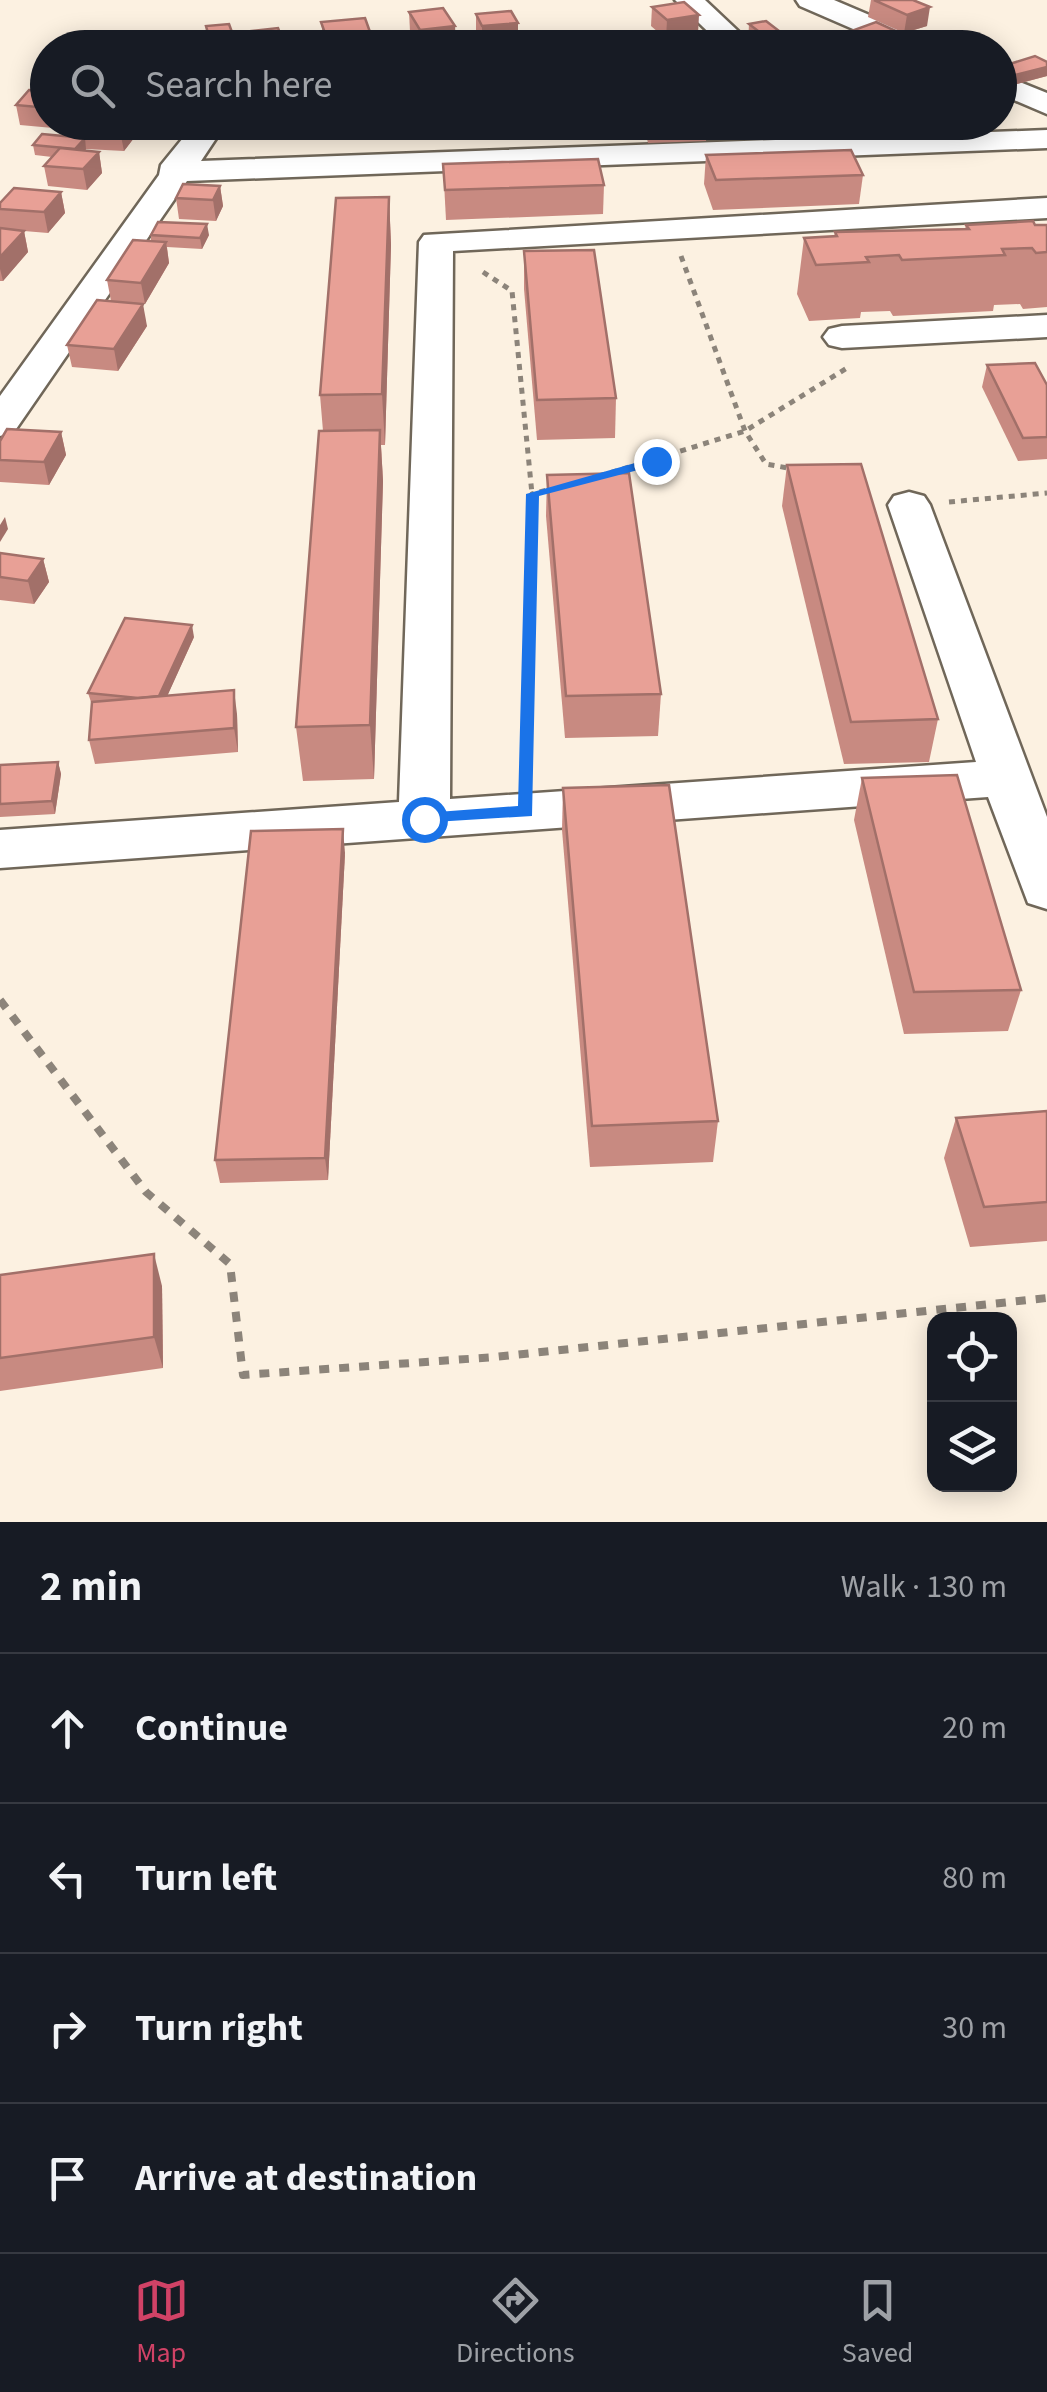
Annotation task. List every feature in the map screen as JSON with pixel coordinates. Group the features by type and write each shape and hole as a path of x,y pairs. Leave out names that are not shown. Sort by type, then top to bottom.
{"street":[{"path":"689,0 722,30"},
{"path":"810,0 881,30"},
{"path":"1017,91 1047,106"},
{"path":"1017,138 1047,139"},
{"path":"0,424 198,140"},
{"path":"591,140 602,157"},
{"path":"173,172 602,157 776,140"},
{"path":"424,819 436,242 672,232 1047,208"},
{"path":"842,338 1047,326"},
{"path":"909,505 1047,889"},
{"path":"0,849 1006,778"}],"path":[{"path":"672,232 745,432 766,464 802,471"},
{"path":"436,242 512,291 532,494 526,812"},
{"path":"586,480 745,432 847,370 842,338"},
{"path":"532,494 568,484"},
{"path":"909,505 1047,493"},
{"path":"0,1000 146,1192 230,1264 242,1375 494,1357 1047,1298"}],"building":[{"path":"874,0 913,0 930,7 907,15"},
{"path":"684,2 699,15 667,20 652,7"},
{"path":"443,8 455,26 420,30 409,12"},
{"path":"511,11 518,23 482,26 476,14"},
{"path":"365,18 369,30 324,30 321,22"},
{"path":"766,21 778,30 757,30 749,24"},
{"path":"876,22 894,30 854,30"},
{"path":"229,24 231,30 207,30 206,26"},
{"path":"1035,56 1047,62 1047,67 1017,74 1017,62"},
{"path":"29,90 30,90 30,106 16,105"},
{"path":"37,140 83,140 75,149 33,145"},
{"path":"60,148 99,152 83,169 44,166"},
{"path":"851,150 863,175 716,180 706,155"},
{"path":"598,159 604,185 445,190 443,164"},
{"path":"183,184 220,186 213,200 176,198"},
{"path":"14,188 61,192 44,212 0,209 0,203"},
{"path":"389,197 382,394 320,395 336,198"},
{"path":"1033,221 1035,225 1047,225 1047,252 1002,249 1005,255 902,260 899,255 866,257 869,262 816,265 804,238 837,236 835,232 969,229 966,225"},
{"path":"158,222 207,224 200,238 151,235"},
{"path":"0,228 24,231 0,257"},
{"path":"133,240 166,242 141,283 107,280"},
{"path":"594,250 616,398 537,400 524,251"},
{"path":"97,300 143,304 114,349 67,345"},
{"path":"1035,363 1047,385 1047,437 1023,438 987,365"},
{"path":"7,429 61,432 44,462 0,460 0,441"},
{"path":"380,430 370,725 296,727 319,431"},
{"path":"861,464 938,719 851,722 787,465"},
{"path":"629,473 661,694 566,696 547,475"},
{"path":"0,553 43,559 28,581 0,577"},
{"path":"125,618 192,625 159,696 88,693"},
{"path":"234,690 234,728 89,740 92,702"},
{"path":"58,762 52,801 0,804 0,765"},
{"path":"957,775 1021,990 914,992 862,778"},
{"path":"669,785 718,1121 592,1126 563,788"},
{"path":"343,829 325,1158 215,1160 251,831"},
{"path":"1047,1111 1047,1202 984,1207 956,1118"},
{"path":"154,1254 154,1337 0,1358 0,1275"}],"route":[{"path":"424,819 526,812 532,494 656,461"}]}
